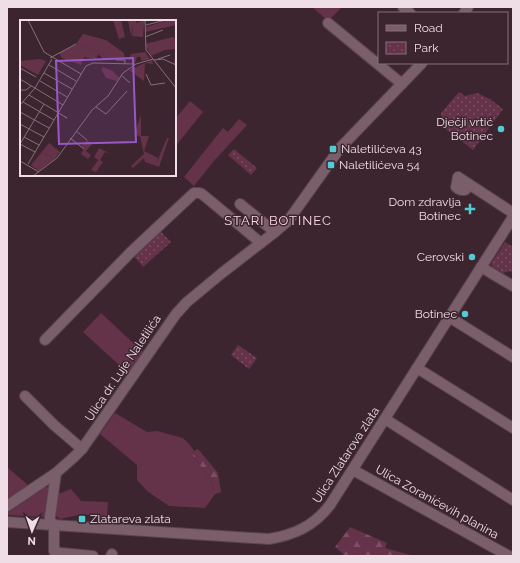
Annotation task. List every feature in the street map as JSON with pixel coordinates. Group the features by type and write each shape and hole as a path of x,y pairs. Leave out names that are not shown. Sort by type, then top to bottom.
{"street":[{"path":"328,23 402,84"},
{"name":"Ulica dr. Luje Naletilića","path":"7,506 56,473 82,449 176,314 210,283 275,232 294,214 340,148 421,64"},
{"path":"470,185 513,213"},
{"path":"45,340 131,252 194,193 202,194 261,243"},
{"path":"240,204 275,232"},
{"name":"Ulica Zlatarova zlata","path":"7,522 259,538 279,537 300,531 315,522 330,505 353,470 513,217"},
{"path":"481,267 513,286"},
{"path":"449,317 513,357"},
{"path":"417,368 513,428"},
{"path":"25,396 54,425 82,449"},
{"path":"385,419 513,500"},
{"name":"Ulica Zoranićevih planina","path":"353,470 509,556"},
{"path":"56,473 52,524 54,551 93,556"}],"green space":[{"path":"312,7 342,7 330,19 327,20"},
{"path":"459,92 465,96 477,93 490,99 503,109 473,150 443,127 441,113"},
{"path":"190,101 203,112 176,146 176,118"},
{"path":"239,119 247,125 213,162 194,186 184,177 223,128 228,132"},
{"path":"234,149 257,168 251,175 228,155"},
{"path":"159,230 171,242 143,267 132,254"},
{"path":"505,242 513,247 513,273 510,271 503,273 491,264"},
{"path":"101,313 143,352 129,374 83,332"},
{"path":"238,345 257,358 249,369 231,355"},
{"path":"115,413 147,432 157,431 183,438 190,445 194,451 193,456 210,479 215,494 205,508 169,506 147,491 137,480 137,465 100,434"},
{"path":"198,449 218,473 221,492 215,494 210,479 193,456 194,451"},
{"path":"7,467 29,486 7,500"},
{"path":"44,487 50,488 45,517 7,515 7,513"},
{"path":"71,489 81,501 108,502 107,518 83,514 60,519 55,515 58,494"},
{"path":"350,527 387,543 385,548 414,556 342,556 343,554 335,547"}],"place":[{"name":"Dječji vrtić Botinec","path":"501,129"},
{"name":"Naletilićeva 43","path":"333,149"},
{"name":"Naletilićeva 54","path":"331,165"},
{"name":"Dom zdravlja Botinec","path":"470,209"},
{"name":"Cerovski","path":"472,257"},
{"name":"Botinec","path":"465,314"},
{"name":"Zlatareva zlata","path":"82,519"}],"district":[{"name":"STARI BOTINEC","path":"278,220"}]}
